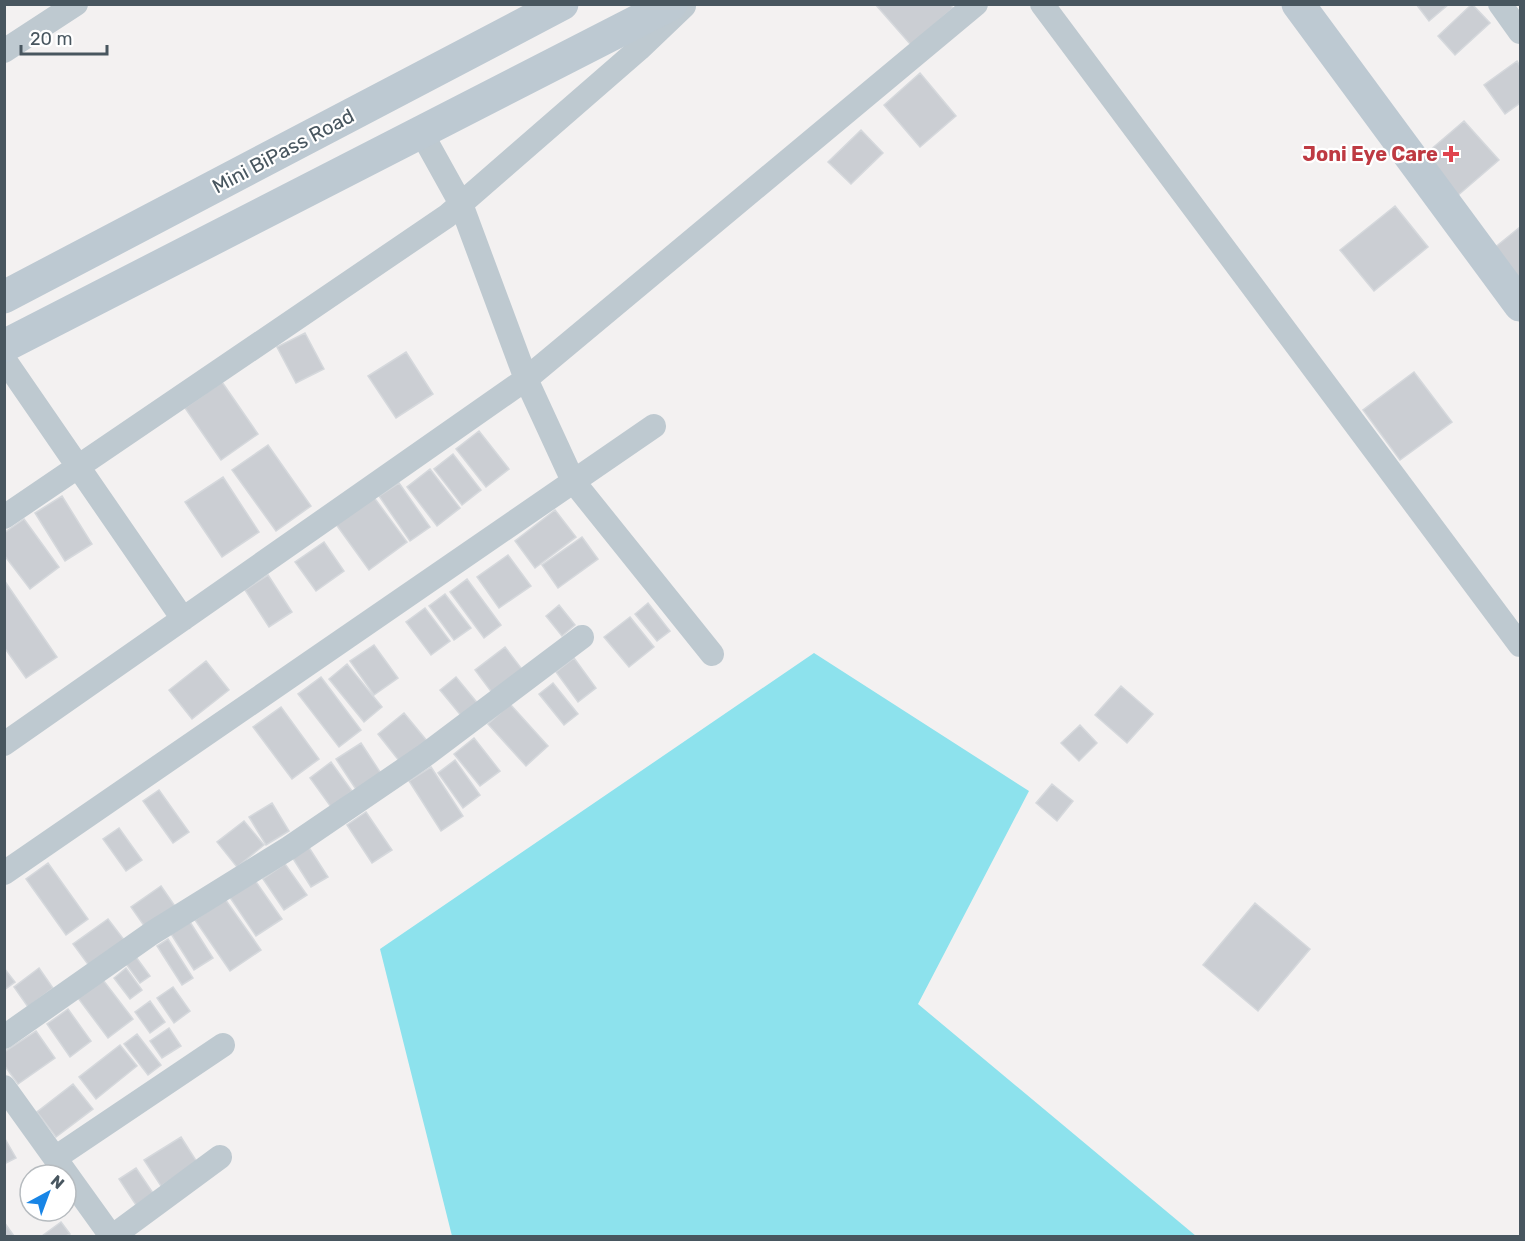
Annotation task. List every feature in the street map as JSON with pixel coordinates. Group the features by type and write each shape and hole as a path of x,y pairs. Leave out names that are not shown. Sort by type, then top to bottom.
{"street":[{"path":"4,51 76,4"},
{"name":"Mini BiPass Road","path":"4,297 562,4"},
{"path":"4,346 671,4"},
{"path":"4,517 438,223 639,49 686,4"},
{"path":"4,744 526,379 976,4"},
{"path":"1042,4 1521,645"},
{"path":"1298,4 1521,305"},
{"path":"1500,4 1521,32"},
{"path":"421,132 461,204 526,379 573,481 712,654"},
{"path":"4,358 183,619"},
{"path":"4,873 654,426"},
{"path":"4,1037 152,933 289,848 424,756 582,637"},
{"path":"55,1158 223,1046"},
{"path":"4,1087 12,1113 55,1158 112,1236 220,1157"}],"water":[{"path":"814,653 1029,791 918,1004 1196,1236 452,1236 380,949"}],"building":[{"path":"875,4 949,4 953,8 911,45"},
{"path":"1416,4 1449,4 1429,21"},
{"path":"1472,4 1490,23 1455,55 1438,36"},
{"path":"1517,61 1520,66 1520,103 1505,114 1484,85"},
{"path":"920,73 956,116 920,147 884,105"},
{"path":"1464,121 1499,160 1442,209 1408,169"},
{"path":"861,130 883,153 851,184 828,162"},
{"path":"1395,206 1428,247 1374,291 1340,250"},
{"path":"1520,227 1520,284 1488,253"},
{"path":"305,333 324,369 296,383 277,347"},
{"path":"406,352 433,394 396,418 368,376"},
{"path":"1414,372 1452,422 1400,460 1363,410"},
{"path":"222,382 258,434 221,460 185,408"},
{"path":"479,431 509,469 486,487 456,449"},
{"path":"268,445 311,506 276,531 232,470"},
{"path":"453,454 481,490 462,505 434,469"},
{"path":"430,469 460,508 437,526 407,487"},
{"path":"223,477 259,532 222,557 185,502"},
{"path":"399,483 430,527 410,541 379,496"},
{"path":"62,496 92,544 65,561 35,513"},
{"path":"373,496 407,542 369,570 335,523"},
{"path":"555,510 576,537 535,568 515,541"},
{"path":"24,519 59,567 30,589 4,555 4,533"},
{"path":"582,537 598,559 558,588 542,565"},
{"path":"324,542 344,571 316,591 295,562"},
{"path":"508,555 531,586 499,608 477,577"},
{"path":"268,575 292,612 269,627 245,590"},
{"path":"467,579 501,625 484,638 450,592"},
{"path":"4,580 57,657 26,678 4,647"},
{"path":"445,594 471,628 454,640 429,606"},
{"path":"648,603 670,631 657,641 635,614"},
{"path":"559,605 575,625 562,636 546,616"},
{"path":"425,608 450,641 431,655 406,622"},
{"path":"630,617 654,647 629,667 604,637"},
{"path":"374,645 398,678 374,695 350,661"},
{"path":"505,647 524,672 493,694 475,670"},
{"path":"574,658 596,688 578,702 556,672"},
{"path":"206,661 229,690 192,719 169,690"},
{"path":"347,664 382,707 364,722 329,679"},
{"path":"321,677 361,730 339,747 298,694"},
{"path":"456,677 479,705 463,718 440,690"},
{"path":"553,683 578,714 564,725 539,694"},
{"path":"1121,686 1153,714 1127,743 1095,715"},
{"path":"510,704 548,746 526,766 488,724"},
{"path":"281,707 319,759 292,779 253,727"},
{"path":"404,713 427,741 400,762 378,734"},
{"path":"1080,725 1097,743 1079,761 1061,743"},
{"path":"474,738 500,771 480,786 454,754"},
{"path":"361,743 384,778 359,794 336,759"},
{"path":"455,760 480,795 463,808 438,773"},
{"path":"331,762 352,791 331,807 310,778"},
{"path":"431,767 463,816 441,831 409,781"},
{"path":"1052,784 1073,801 1057,821 1036,803"},
{"path":"159,790 189,832 173,843 143,801"},
{"path":"272,803 289,831 266,845 249,817"},
{"path":"366,812 392,850 372,863 347,825"},
{"path":"244,821 264,845 237,867 217,842"},
{"path":"119,828 142,860 126,871 103,839"},
{"path":"308,846 328,877 311,887 292,857"},
{"path":"48,863 88,919 66,935 26,879"},
{"path":"285,864 307,895 284,910 263,879"},
{"path":"254,879 282,919 256,936 229,896"},
{"path":"161,886 177,909 147,930 131,907"},
{"path":"225,899 261,950 230,971 195,920"},
{"path":"1255,903 1310,949 1258,1011 1203,965"},
{"path":"108,919 125,941 90,967 73,944"},
{"path":"190,922 213,958 194,970 171,934"},
{"path":"168,939 193,978 182,985 157,946"},
{"path":"136,957 150,976 140,983 126,964"},
{"path":"4,968 15,982 4,990"},
{"path":"39,968 53,988 28,1007 14,987"},
{"path":"126,968 142,990 130,999 114,978"},
{"path":"103,980 133,1019 108,1038 78,998"},
{"path":"173,987 190,1011 174,1023 157,998"},
{"path":"150,1001 165,1022 150,1033 135,1012"},
{"path":"68,1009 91,1041 70,1057 47,1024"},
{"path":"169,1028 181,1046 162,1058 150,1041"},
{"path":"36,1031 55,1058 18,1084 4,1065 4,1052"},
{"path":"137,1034 161,1065 148,1075 124,1044"},
{"path":"120,1045 137,1066 96,1099 79,1077"},
{"path":"73,1084 93,1109 56,1137 37,1112"},
{"path":"4,1137 16,1158 4,1164"},
{"path":"181,1137 197,1162 161,1186 144,1160"},
{"path":"136,1168 153,1193 136,1205 119,1179"},
{"path":"4,1222 14,1236 4,1236"},
{"path":"60,1223 70,1234 66,1236 42,1236"}],"place":[{"name":"Joni Eye Care","path":"1451,154"}]}
